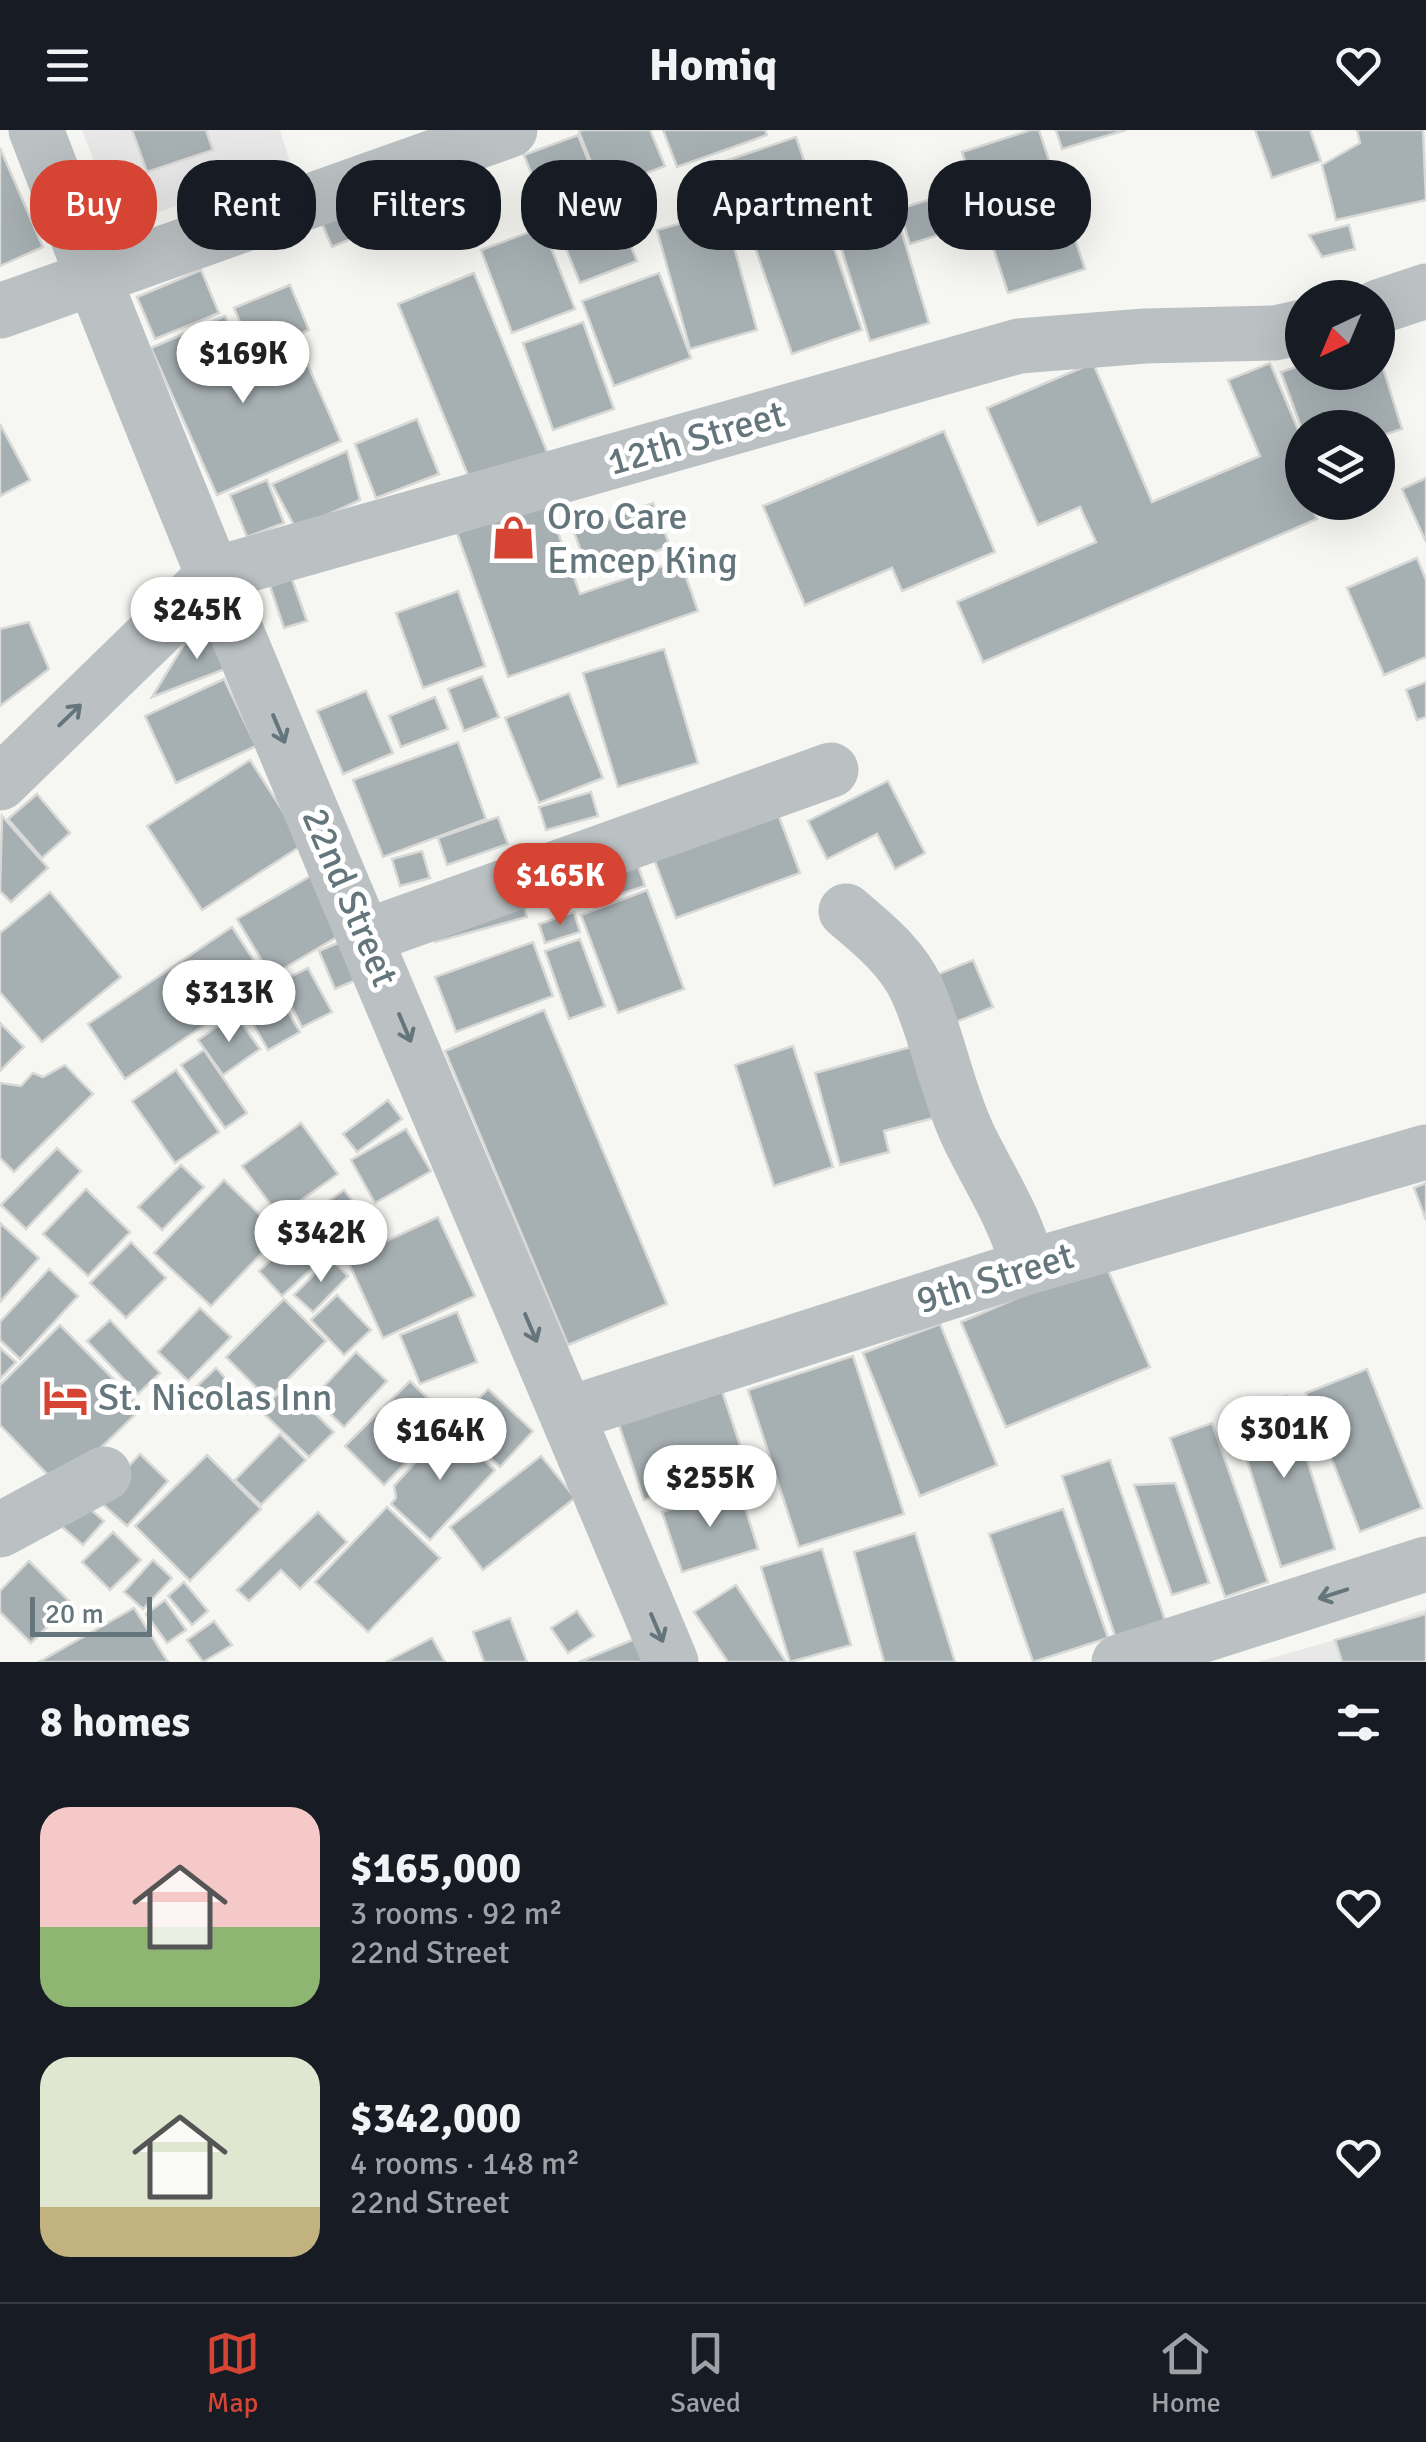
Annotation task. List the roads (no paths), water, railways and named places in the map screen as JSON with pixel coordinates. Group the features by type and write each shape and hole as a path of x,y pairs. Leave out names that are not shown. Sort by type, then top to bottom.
{"street":[{"name":"22nd Street","path":"36,130 215,574 671,1662"},
{"path":"0,311 510,130"},
{"path":"1395,302 1426,291"},
{"name":"12th Street","path":"0,783 215,574 1019,346 1285,330"},
{"path":"366,936 831,770"},
{"path":"846,912 885,943 916,989 943,1074 969,1136 1021,1238 1028,1267"},
{"name":"9th Street","path":"568,1414 1028,1267 1426,1152"},
{"path":"0,1530 104,1474"},
{"path":"1119,1662 1426,1564"}],"place":[{"name":"Oro Care Emcep King","path":"514,538"},
{"name":"St. Nicolas Inn","path":"65,1397"}]}
